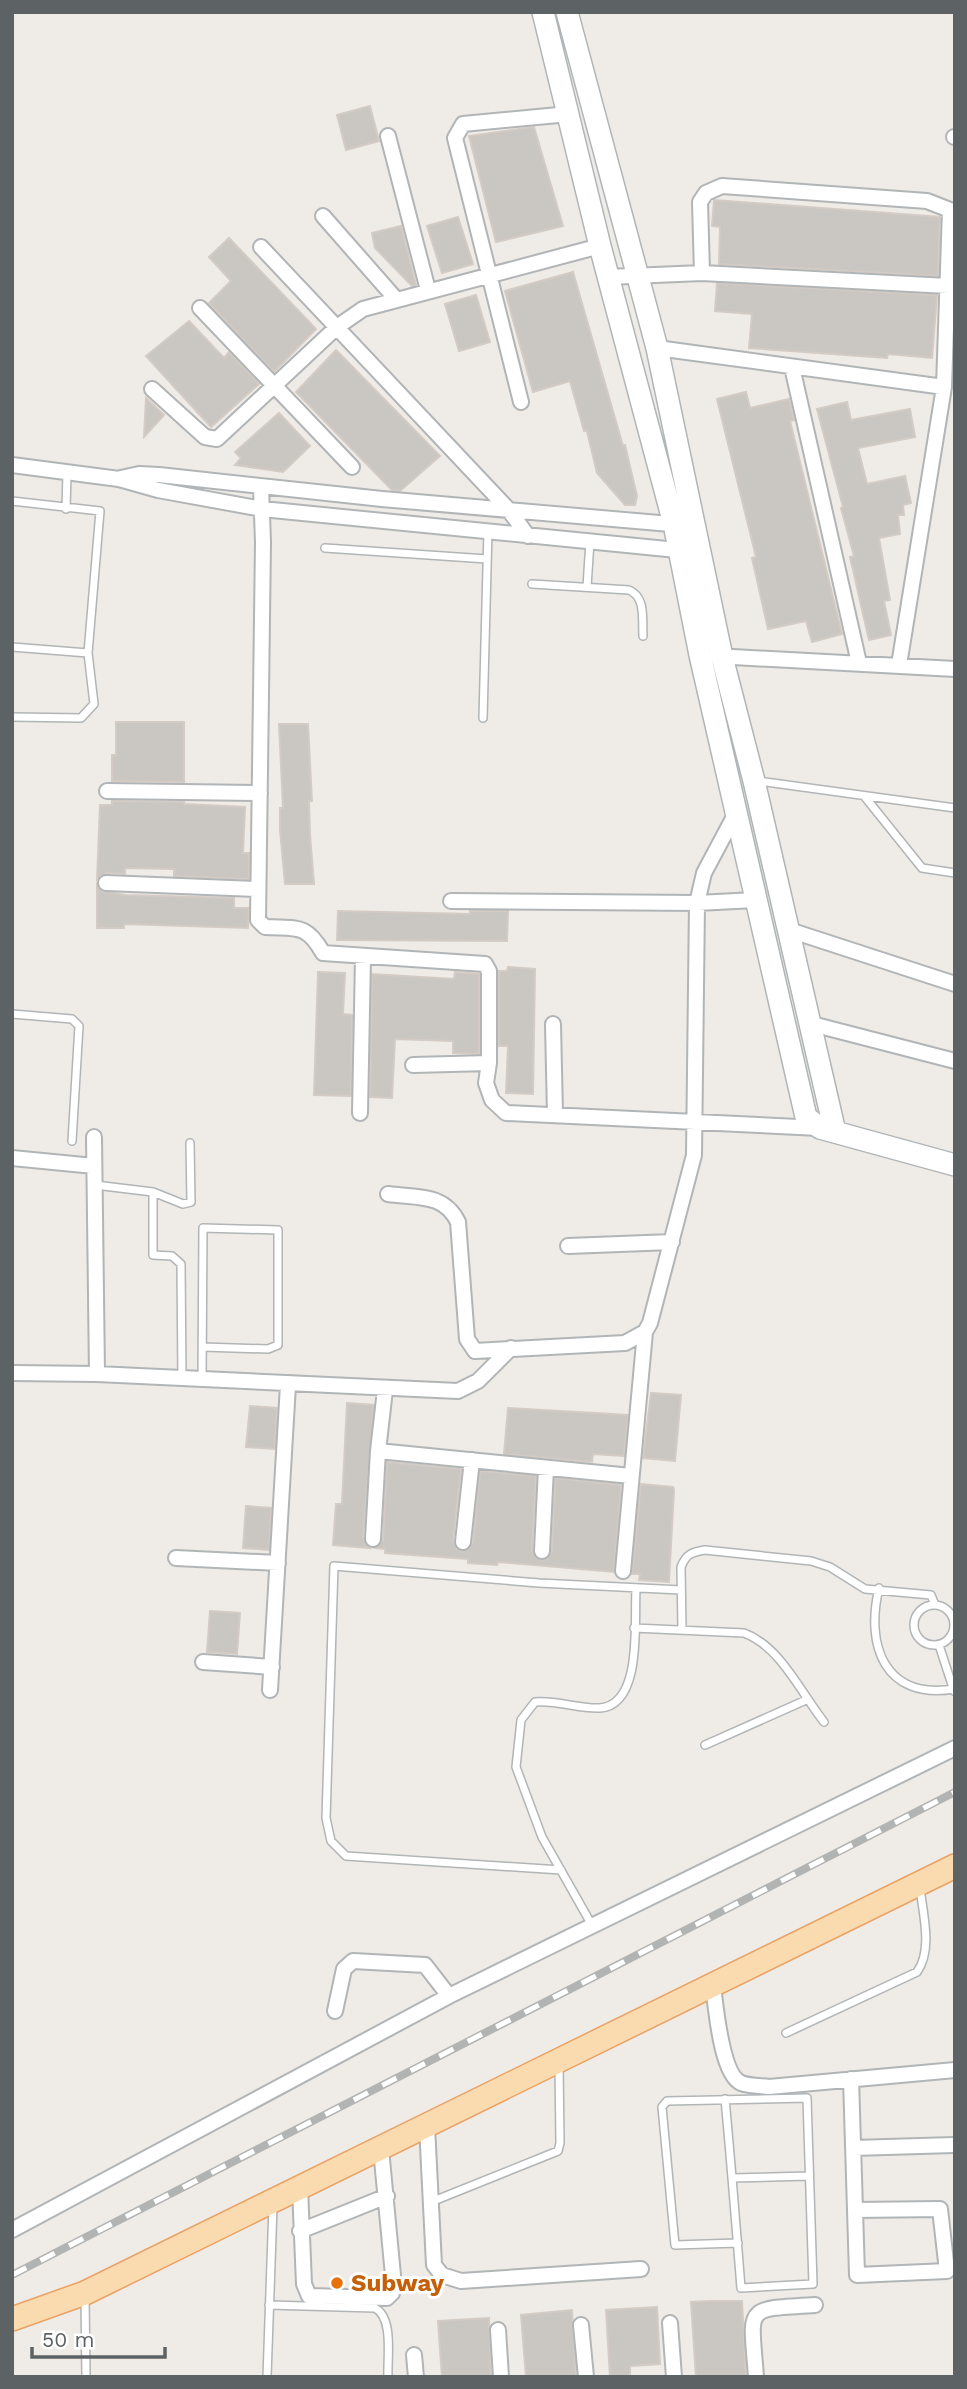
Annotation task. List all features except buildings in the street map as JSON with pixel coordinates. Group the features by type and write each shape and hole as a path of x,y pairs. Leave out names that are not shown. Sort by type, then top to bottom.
{"main road":[{"path":"12,2319 85,2292 955,1866"}],"street":[{"path":"543,12 608,277 684,525"},
{"path":"567,12 657,348 688,551 700,655 799,1098 806,1117 827,1130"},
{"path":"521,402 455,138 463,124 569,114"},
{"path":"388,136 428,290"},
{"path":"702,273 700,202 706,193 722,186 938,203 950,210 951,279 944,387 899,666"},
{"path":"324,216 396,298"},
{"path":"152,389 210,440 217,439 275,388 337,327 363,309 396,298 600,246"},
{"path":"261,247 508,509 528,536"},
{"path":"608,277 702,273 951,279"},
{"path":"200,308 352,467"},
{"path":"657,348 944,387"},
{"path":"792,367 859,663"},
{"path":"12,466 119,479 158,490 262,509 688,551"},
{"path":"119,479 139,474 159,475 261,487 684,525"},
{"path":"261,487 258,920 265,927 298,929 312,934 323,953 485,964 489,971 489,1063 486,1083 492,1100 506,1113 695,1120 827,1130 955,1165"},
{"path":"688,551 722,657 754,780 808,1023 827,1130"},
{"path":"700,655 955,669"},
{"path":"107,792 260,793"},
{"path":"623,1571 645,1332 650,1322 694,1155 697,903 704,873 736,813"},
{"path":"106,883 258,889"},
{"path":"451,901 697,903 755,900"},
{"path":"786,929 955,984"},
{"path":"360,1113 363,957"},
{"path":"808,1023 955,1061"},
{"path":"554,1024 555,1115"},
{"path":"413,1065 489,1063"},
{"path":"94,1137 97,1374"},
{"path":"12,1158 94,1166"},
{"path":"388,1194 436,1199 451,1207 458,1222 467,1339 475,1351 625,1343 645,1332"},
{"path":"568,1246 672,1242"},
{"path":"12,1373 97,1374 385,1390 458,1391 478,1381 511,1348"},
{"path":"271,1690 288,1385"},
{"path":"373,1539 385,1390"},
{"path":"379,1451 631,1476"},
{"path":"463,1542 472,1460"},
{"path":"542,1551 546,1468"},
{"path":"176,1558 278,1563"},
{"path":"203,1662 272,1667"},
{"path":"12,2230 449,1996 955,1748"},
{"path":"335,2011 344,1969 353,1961 425,1965 449,1996"},
{"path":"713,1986 724,2055 730,2072 740,2082 769,2087 955,2070"},
{"path":"851,2078 856,2275 947,2271 940,2209 855,2210"},
{"path":"427,2126 434,2265 442,2275 461,2281 641,2269"},
{"path":"853,2148 954,2145"},
{"path":"300,2188 304,2284 309,2296 387,2298 393,2293 394,2286 381,2149"},
{"path":"300,2231 387,2196"},
{"path":"756,2377 752,2322 757,2313 765,2308 815,2305"},
{"path":"670,2323 674,2377"},
{"path":"581,2325 586,2377"},
{"path":"498,2330 501,2377"},
{"path":"414,2355 416,2377"}],"lane":[{"path":"66,509 67,473"},
{"path":"12,501 100,511 88,653 94,704 81,718 12,717"},
{"path":"483,718 488,531"},
{"path":"587,587 590,541"},
{"path":"325,548 487,559"},
{"path":"532,584 636,593 641,600 643,636"},
{"path":"12,647 88,653"},
{"path":"754,780 955,808"},
{"path":"865,797 922,868 955,873"},
{"path":"12,1014 72,1019 79,1026 72,1141"},
{"path":"94,1185 153,1192 183,1204 191,1202 190,1143"},
{"path":"153,1192 153,1255 172,1256 181,1264 182,1379"},
{"path":"202,1380 203,1227 278,1230 278,1345 268,1349 203,1347"},
{"path":"682,1630 681,1590 684,1558 705,1550 811,1561 830,1567 865,1588 931,1595 935,1605 949,1612 955,1623 952,1636 939,1645 922,1642 915,1631 919,1612 935,1605"},
{"path":"561,1870 346,1856 331,1841 326,1818 334,1566 636,1590 681,1590"},
{"path":"879,1588 873,1619 877,1646 883,1663 905,1685 932,1691 954,1691 939,1645"},
{"path":"593,1927 542,1837 516,1766 521,1720 535,1702 550,1701 601,1708 620,1699 631,1682 636,1590"},
{"path":"634,1628 744,1633 757,1637 774,1653 824,1722"},
{"path":"705,1745 807,1700"},
{"path":"786,2032 917,1972 924,1962 926,1948 920,1884"},
{"path":"430,2202 558,2151 559,2061"},
{"path":"739,2098 740,2082"},
{"path":"725,2099 738,2243 741,2288 813,2284 807,2098 739,2098 667,2101 661,2112 675,2245 738,2243"},
{"path":"732,2178 809,2176"},
{"path":"267,2377 273,2201"},
{"path":"85,2292 86,2377"},
{"path":"269,2305 375,2308 382,2311 386,2321 388,2377"}],"railway":[{"path":"12,2275 955,1792"}],"place":[{"name":"Subway","path":"337,2283"}]}
